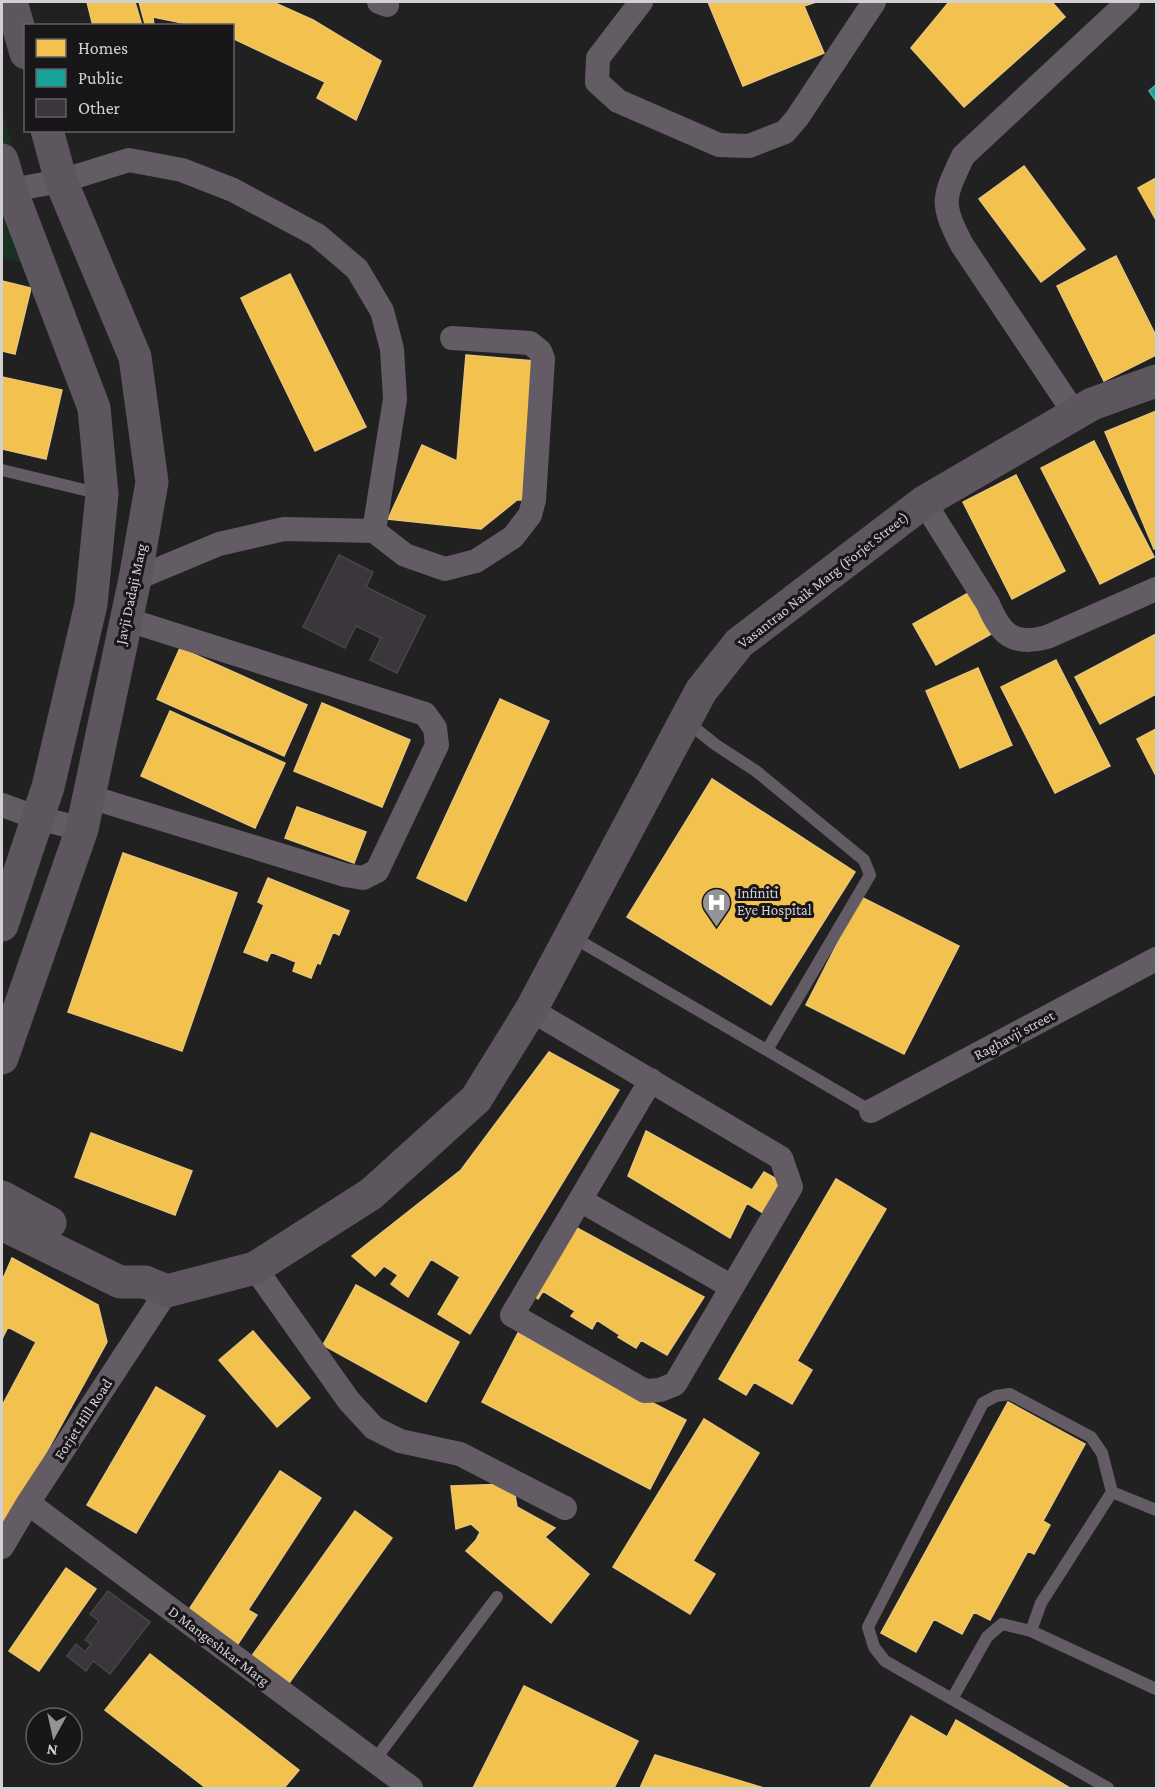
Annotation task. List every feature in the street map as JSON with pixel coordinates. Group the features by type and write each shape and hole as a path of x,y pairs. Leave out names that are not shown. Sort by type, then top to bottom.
{"main road":[{"path":"11,2 24,46"},
{"name":"Javji Dadaji Marg","path":"2,1058 82,829 135,579 152,482 135,357 61,181 48,132"},
{"path":"2,926 48,787 91,604 102,494 94,408 6,175"},
{"name":"Vasantrao Naik Marg (Forjet Street)","path":"2,1224 94,1258 120,1282 156,1287 255,1268 371,1194 476,1099 531,1010 701,691 739,643 924,502 1092,404 1156,381"},
{"path":"2,1197 94,1258"}],"street":[{"path":"641,2 598,58 597,82 618,101 719,145 750,146 785,132 797,118 874,2"},
{"path":"1075,414 962,245 948,219 946,200 951,182 963,156 1128,2"},
{"path":"6,175 61,181 129,160 182,170 233,190 317,235 357,269 382,311 392,349 395,399 374,531"},
{"path":"135,579 219,544 284,529 374,531 405,555 446,569 476,561 513,537 530,515 534,500 543,359 540,351 530,343 452,338"},
{"path":"924,502 988,604 995,621 1010,638 1030,641 1047,637 1156,589"},
{"path":"90,797 345,875 363,878 377,871 437,746 435,728 425,714 125,620"},
{"path":"2,805 38,818 82,829"},
{"name":"Raghavji street","path":"872,1111 1156,960"},
{"path":"531,1010 651,1080 781,1158 791,1187 675,1384 660,1390 645,1390 512,1315 651,1080"},
{"path":"580,1200 732,1287"},
{"path":"255,1268 349,1401 374,1428 400,1441 460,1454 565,1508"},
{"name":"Forjet Hill Road","path":"2,1547 156,1287"},
{"name":"D Mangeshkar Marg","path":"28,1503 411,1788"}],"lane":[{"path":"2,470 102,494"},
{"path":"685,720 716,746 756,771 864,860 870,875 767,1050"},
{"path":"569,935 872,1111"},
{"path":"1031,1631 1041,1603 1112,1492 1102,1453 1091,1437 1010,1394 996,1396 983,1402 868,1627 874,1647 885,1661 1108,1788"},
{"path":"1112,1492 1156,1510"},
{"path":"374,1761 497,1597"},
{"path":"952,1699 987,1637 1002,1624 1031,1631 1156,1689"}],"green space":[{"path":"2,113 51,270 2,258"}],"building: Homes":[{"path":"87,2 135,2 141,24 92,24"},
{"path":"139,2 273,2 313,20 381,61 356,120 317,98 325,82 234,39 234,24 187,24 153,17 154,24 145,24"},
{"path":"708,2 816,2 804,6 824,53 743,86"},
{"path":"949,2 1052,2 1065,17 964,107 911,48"},
{"path":"1024,166 1085,249 1041,282 979,199"},
{"path":"1156,178 1156,220 1138,188"},
{"path":"1116,256 1156,336 1156,355 1104,381 1057,286"},
{"path":"290,274 366,427 315,451 241,298"},
{"path":"2,281 31,288 15,354 2,351"},
{"path":"466,355 535,361 523,500 517,500 481,529 388,519 422,445 457,461"},
{"path":"2,377 62,390 46,459 2,449"},
{"path":"1156,411 1156,548 1154,549 1105,432"},
{"path":"1094,441 1154,557 1100,584 1041,468"},
{"path":"1016,475 1065,571 1012,599 963,502"},
{"path":"970,592 993,633 936,665 913,624"},
{"path":"1156,634 1156,694 1100,724 1075,677"},
{"path":"180,648 307,705 284,756 157,699"},
{"path":"1056,660 1110,766 1055,793 1001,687"},
{"path":"978,668 1012,745 960,768 926,691"},
{"path":"500,699 549,721 466,901 417,878"},
{"path":"322,703 410,740 382,807 294,771"},
{"path":"170,711 285,763 255,828 141,776"},
{"path":"1156,729 1156,776 1137,739"},
{"path":"712,779 855,872 771,1005 627,917"},
{"path":"297,807 366,832 354,863 285,838"},
{"path":"123,853 237,893 182,1051 68,1012"},
{"path":"268,878 349,911 339,935 333,932 320,964 317,963 311,978 293,971 296,962 271,952 267,961 244,952 264,905 258,902"},
{"path":"861,897 959,946 904,1054 806,1005"},
{"path":"549,1052 619,1090 470,1334 438,1314 460,1277 431,1259 408,1297 391,1284 398,1275 384,1266 375,1276 352,1256 461,1170"},
{"path":"646,1131 752,1190 764,1172 782,1182 763,1213 747,1203 730,1238 628,1176"},
{"path":"91,1133 192,1171 175,1215 75,1177"},
{"path":"836,1179 886,1209 797,1361 812,1370 792,1404 754,1382 746,1395 719,1379"},
{"path":"577,1228 704,1297 667,1355 641,1340 636,1348 597,1320 592,1329 571,1316 575,1311 543,1291 538,1299 533,1295"},
{"path":"12,1258 98,1305 107,1342 2,1533 2,1406 36,1342 8,1327 2,1339 2,1281"},
{"path":"356,1285 459,1342 426,1402 323,1345"},
{"path":"253,1331 310,1398 277,1427 219,1360"},
{"path":"518,1333 686,1420 650,1489 482,1402"},
{"path":"156,1387 205,1416 136,1533 87,1505"},
{"path":"1008,1402 1085,1444 1043,1521 1050,1525 1034,1554 1028,1551 990,1620 974,1612 962,1634 934,1619 916,1652 881,1633"},
{"path":"704,1419 759,1453 693,1561 715,1574 690,1614 613,1567"},
{"path":"280,1471 321,1498 248,1610 257,1615 238,1644 188,1611"},
{"path":"513,1484 517,1507 555,1528 545,1537 589,1574 551,1623 466,1551 480,1532 471,1524 456,1529 451,1486"},
{"path":"355,1511 392,1538 287,1686 249,1660"},
{"path":"66,1568 96,1589 39,1671 9,1651"},
{"path":"150,1654 299,1770 284,1788 206,1788 105,1710"},
{"path":"524,1686 638,1741 614,1788 473,1788"},
{"path":"911,1716 947,1737 956,1720 1070,1788 870,1788"},
{"path":"655,1755 764,1788 640,1788"}],"building: Public":[{"path":"1156,85 1156,101 1149,91"}],"building: Other":[{"path":"339,555 373,572 366,587 425,616 397,673 370,660 381,638 356,626 345,648 303,627"},
{"path":"108,1591 150,1622 110,1674 93,1661 86,1671 67,1656 76,1644 85,1652 91,1644 85,1640 99,1621 90,1614"}],"place":[{"name":"Infiniti Eye Hospital","path":"716,928"}]}
